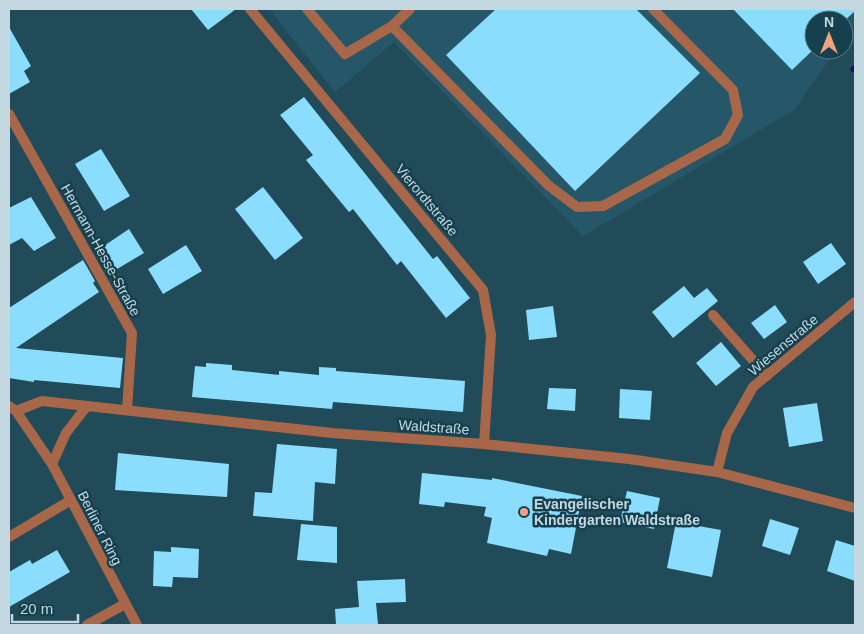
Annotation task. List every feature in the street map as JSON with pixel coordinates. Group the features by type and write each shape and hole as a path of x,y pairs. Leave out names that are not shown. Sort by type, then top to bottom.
{"street":[{"name":"Vierordtstraße","path":"250,9 483,290 491,335 484,444"},
{"path":"307,9 345,54 392,26 410,9"},
{"path":"392,26 548,185 577,207 603,206 724,139 738,115 734,90 653,9"},
{"name":"Hermann-Hesse-Straße","path":"9,114 132,333 127,410"},
{"name":"Wiesenstraße","path":"717,472 727,433 753,387 855,302"},
{"path":"713,315 767,376"},
{"name":"Waldstraße","path":"12,408 42,401 332,433 484,444 629,459 717,472 855,508"},
{"path":"52,464 66,433 87,406"},
{"name":"Berliner Ring","path":"12,408 52,464 124,604 137,625"},
{"path":"9,537 71,500"},
{"path":"87,625 124,604"}],"shaded area":[{"path":"269,9 855,9 854,24 854,10 804,10 804,60 829,60 794,110 583,236 394,42 335,92"}],"building":[{"path":"191,9 236,9 208,30"},
{"path":"496,9 636,9 700,73 575,191 446,55"},
{"path":"733,9 855,9 854,12 854,10 804,10 804,59 792,70"},
{"path":"9,27 31,66 24,71 30,82 9,94"},
{"path":"304,97 433,259 437,256 470,298 446,318 401,261 397,265 353,209 349,212 306,160 313,155 280,115"},
{"path":"101,149 130,196 104,211 75,164"},
{"path":"263,187 303,238 275,260 235,209"},
{"path":"31,197 56,238 34,251 22,238 9,245 9,208"},
{"path":"129,229 144,253 107,275 95,252"},
{"path":"831,243 846,264 818,284 803,262"},
{"path":"186,245 202,271 163,294 148,269"},
{"path":"83,260 99,292 16,348 123,358 120,388 34,380 34,382 9,378 9,308"},
{"path":"684,286 694,298 707,288 718,301 673,338 652,312"},
{"path":"775,305 787,322 764,339 751,323"},
{"path":"553,306 557,337 529,340 526,310"},
{"path":"721,342 741,366 716,386 696,363"},
{"path":"206,363 232,365 232,370 279,375 279,371 319,375 319,367 336,368 336,371 465,381 463,412 333,402 332,409 192,397 195,366 206,367"},
{"path":"549,388 576,389 575,411 547,409"},
{"path":"620,389 652,391 650,420 619,418"},
{"path":"817,403 823,441 789,447 783,408"},
{"path":"277,444 337,449 335,484 315,482 313,521 253,516 255,492 272,493"},
{"path":"118,453 229,464 227,497 115,490"},
{"path":"422,473 492,480 492,478 582,496 571,554 549,549 547,556 487,543 492,518 484,516 486,507 445,502 444,507 419,504"},
{"path":"627,491 660,498 654,529 620,522"},
{"path":"770,519 799,528 790,555 762,546"},
{"path":"676,522 721,530 712,577 667,568"},
{"path":"301,524 337,527 337,563 297,560"},
{"path":"836,540 855,546 855,581 827,571"},
{"path":"171,547 199,549 198,578 173,577 172,587 153,586 154,551 171,552"},
{"path":"57,550 70,572 9,607 9,572 30,560 32,564"},
{"path":"405,579 406,602 376,603 378,624 336,625 335,609 359,607 357,581"}],"place":[{"name":"Evangelischer Kindergarten Waldstraße","path":"524,512"}]}
